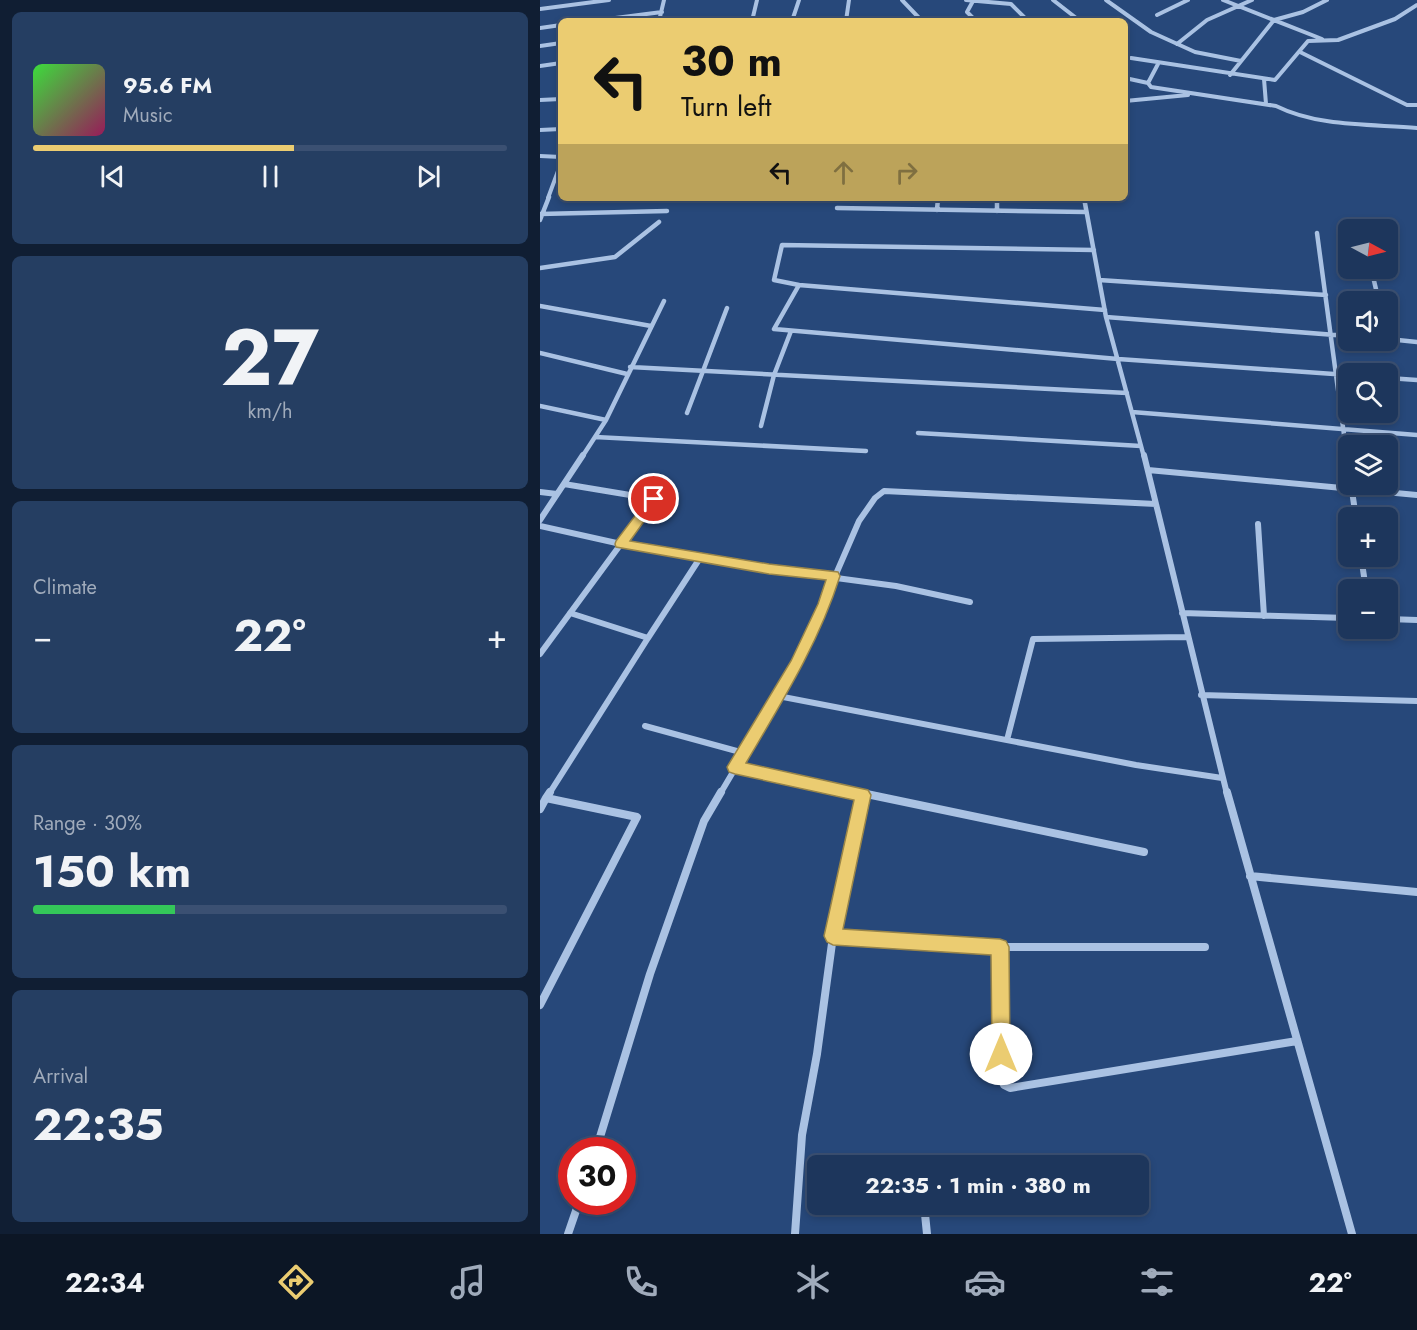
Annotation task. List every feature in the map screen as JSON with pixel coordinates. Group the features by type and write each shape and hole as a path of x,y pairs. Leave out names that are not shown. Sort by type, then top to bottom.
{"street":[{"path":"540,9 609,0"},
{"path":"660,18 664,0"},
{"path":"753,18 757,0"},
{"path":"793,18 798,0"},
{"path":"846,18 849,0"},
{"path":"902,0 919,18"},
{"path":"966,0 1011,4 1025,18"},
{"path":"1053,0 1076,18"},
{"path":"1107,0 1152,32 1177,44 1202,54 1241,61"},
{"path":"1157,15 1188,0"},
{"path":"1223,0 1323,39"},
{"path":"1177,44 1207,20 1252,0"},
{"path":"1230,75 1274,20 1303,12 1327,0"},
{"path":"973,1 968,12 973,18"},
{"path":"1131,58 1264,80 1278,78 1308,41 1338,40 1386,23 1417,5"},
{"path":"616,18 663,12"},
{"path":"1128,21 1135,20"},
{"path":"540,28 558,25"},
{"path":"540,46 558,43"},
{"path":"1300,52 1407,105 1417,105"},
{"path":"540,66 558,63"},
{"path":"1148,83 1158,64"},
{"path":"1128,79 1148,83 1151,87 1266,104 1294,115 1323,120 1417,128"},
{"path":"1264,80 1266,104"},
{"path":"1128,101 1198,94"},
{"path":"540,100 558,99"},
{"path":"540,130 558,129"},
{"path":"540,156 558,156"},
{"path":"540,220 558,170"},
{"path":"552,186 558,187"},
{"path":"937,210 938,201"},
{"path":"997,201 997,211"},
{"path":"1084,201 1106,314 1142,446 1222,778 1352,1234"},
{"path":"837,208 1086,212"},
{"path":"541,214 668,211"},
{"path":"540,268 615,257 659,222"},
{"path":"1317,233 1344,435"},
{"path":"1094,250 782,246 774,280 799,285 1338,335"},
{"path":"1099,280 1326,295"},
{"path":"799,285 774,330 1118,359 1338,374"},
{"path":"540,520 606,420 664,301"},
{"path":"540,306 651,327"},
{"path":"687,413 726,308"},
{"path":"761,426 774,375 791,331"},
{"path":"1398,339 1417,342"},
{"path":"540,353 627,374"},
{"path":"630,367 1127,393"},
{"path":"1398,379 1417,380"},
{"path":"540,406 606,420"},
{"path":"1132,412 1417,435"},
{"path":"918,433 1142,446"},
{"path":"595,437 866,451"},
{"path":"1148,470 1338,486"},
{"path":"540,654 654,499 564,484"},
{"path":"600,1137 650,974 704,821 797,664 859,521 875,498 884,491 1156,504"},
{"path":"540,492 557,494"},
{"path":"1398,493 1417,495"},
{"path":"1258,525 1264,615"},
{"path":"540,526 700,558 896,586 970,602"},
{"path":"540,809 700,558"},
{"path":"570,613 648,638"},
{"path":"1182,613 1338,618"},
{"path":"1398,619 1417,620"},
{"path":"1007,740 1033,639 1188,637"},
{"path":"1202,695 1417,701"},
{"path":"778,696 1136,765 1222,778"},
{"path":"645,726 744,753"},
{"path":"735,767 1143,852"},
{"path":"795,1234 802,1135 817,1054 833,936 863,795"},
{"path":"540,1005 637,817 546,798"},
{"path":"1250,876 1417,892"},
{"path":"833,936 1000,947 1205,947"},
{"path":"1000,947 1001,1074 1004,1085 1010,1088 1297,1041"},
{"path":"568,1234 575,1215"},
{"path":"925,1215 927,1234"}],"route":[{"path":"654,499 621,544 769,569 834,576 797,664 735,767 863,795 833,936 1000,947 1001,1054"}]}
